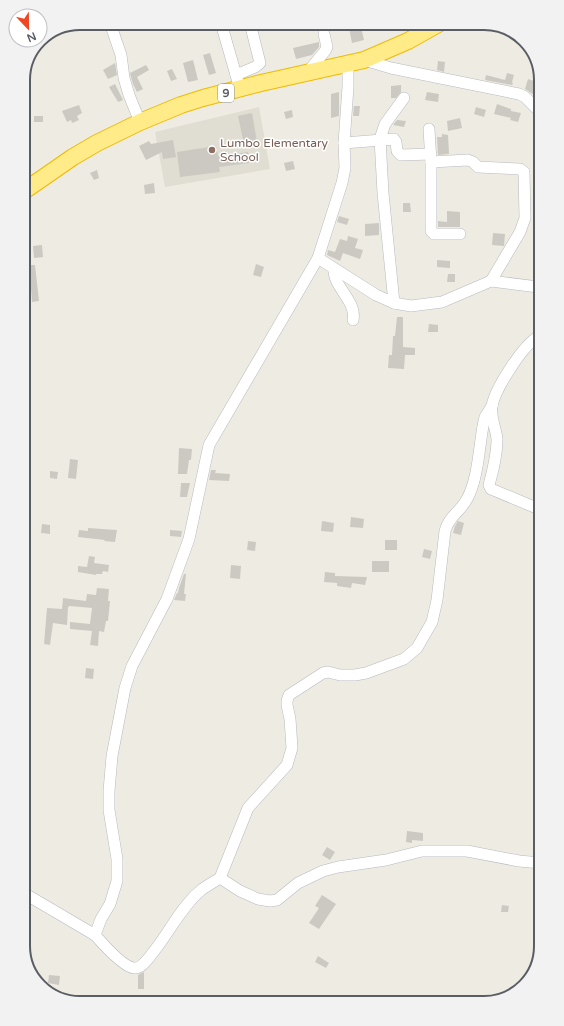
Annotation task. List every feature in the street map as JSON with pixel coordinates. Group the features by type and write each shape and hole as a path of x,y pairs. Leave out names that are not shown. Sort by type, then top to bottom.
{"highway":[{"name":"9","path":"30,187 79,153 97,143 140,122 203,98 238,82 307,74 364,60 427,30"}],"street":[{"path":"112,30 121,55 124,78 129,95 140,122"},
{"path":"223,30 238,82 260,63 252,30"},
{"path":"307,74 327,47 324,34"},
{"path":"364,60 404,71 519,94 525,97 534,106"},
{"path":"95,935 101,919 110,904 116,881 117,858 109,810 110,784 112,756 125,688 132,666 167,599 189,539 209,445 318,258 342,183 345,168 344,143 348,64"},
{"path":"394,303 382,179 380,140 385,124 404,98"},
{"path":"429,129 432,231 434,234 460,234"},
{"path":"344,143 395,140 396,151 400,155 468,160 473,162 478,167 520,170 524,172 525,218 520,232 491,281"},
{"path":"318,258 376,295 394,303 411,306 442,302 491,281 534,286"},
{"path":"334,268 335,278 353,311 353,320"},
{"path":"30,896 95,935 124,963 134,968 139,968 158,947 196,895 220,878 248,808 287,765 292,748 290,719 287,705 289,695 323,673 328,672 340,675 355,675 377,670 404,659 417,648 426,635 432,622 437,600 447,523 468,498 473,484 485,418 511,367 529,344 534,340"},
{"path":"492,406 497,438 497,451 489,487 534,507"},
{"path":"220,878 240,891 258,899 270,901 277,900 298,883 324,871 338,867 386,860 422,851 467,852 534,862"}],"shaded area":[{"name":"Lumbo Elementary School","path":"259,107 270,169 165,187 155,132"}],"building":[{"path":"349,30 362,30 364,40 352,43"},
{"path":"319,42 319,47 312,55 296,59 293,48"},
{"path":"210,53 216,73 209,75 203,55"},
{"path":"193,60 198,80 188,82 183,63"},
{"path":"438,61 445,62 444,72 437,70"},
{"path":"115,63 117,75 108,79 103,70"},
{"path":"146,65 149,70 137,77 143,89 137,92 130,73"},
{"path":"172,69 177,79 171,81 167,71"},
{"path":"507,73 514,75 512,85 485,80 486,75 505,80"},
{"path":"528,79 534,81 534,95 525,89"},
{"path":"115,84 123,100 118,102 109,87"},
{"path":"401,85 401,92 396,98 391,98 391,86"},
{"path":"339,92 339,116 331,118 331,94"},
{"path":"427,92 439,94 438,102 425,100"},
{"path":"497,104 511,109 511,111 521,113 518,122 510,120 511,118 494,114"},
{"path":"79,105 82,113 77,116 79,120 72,123 71,120 67,122 62,111"},
{"path":"354,106 360,106 359,116 353,116"},
{"path":"476,107 486,110 484,117 474,114"},
{"path":"292,110 293,117 286,119 284,112"},
{"path":"252,113 257,142 244,144 238,116"},
{"path":"34,116 43,116 43,122 34,122"},
{"path":"460,118 462,128 448,131 447,121"},
{"path":"397,120 406,121 404,127 393,125"},
{"path":"442,134 448,135 449,154 438,155 437,137 442,137"},
{"path":"173,140 176,157 163,159 162,152 146,160 139,146 149,141 151,144"},
{"path":"216,146 218,156 248,152 249,163 219,167 220,172 180,177 177,152"},
{"path":"293,161 295,169 286,171 284,163"},
{"path":"97,170 99,178 94,180 90,173"},
{"path":"154,183 155,193 145,194 144,185"},
{"path":"403,203 410,203 411,212 403,212"},
{"path":"447,211 460,212 460,227 438,227 438,221 447,222"},
{"path":"339,216 349,219 347,225 337,222"},
{"path":"379,223 379,235 365,236 365,224"},
{"path":"493,233 505,234 504,246 492,245"},
{"path":"348,236 358,239 355,248 363,250 360,259 343,253 340,261 327,255 328,250 335,252 340,239 347,241"},
{"path":"42,245 43,257 34,258 33,246"},
{"path":"437,260 450,261 450,268 437,267"},
{"path":"256,264 264,267 261,277 253,275"},
{"path":"30,265 35,265 39,301 32,302"},
{"path":"448,274 455,274 455,282 447,282"},
{"path":"397,317 403,317 403,347 415,348 415,355 405,355 404,369 388,368 389,355 392,355 393,336 395,336"},
{"path":"429,324 438,325 438,332 428,332"},
{"path":"179,448 192,449 187,474 178,474"},
{"path":"70,459 78,460 76,479 68,478"},
{"path":"211,470 216,470 215,473 230,474 229,481 209,480"},
{"path":"50,471 58,472 57,479 50,478"},
{"path":"181,483 190,483 187,497 180,497"},
{"path":"351,517 364,519 363,528 350,527"},
{"path":"322,521 334,523 333,532 321,531"},
{"path":"458,521 464,523 461,535 453,533"},
{"path":"42,524 50,525 50,534 41,533"},
{"path":"88,528 117,530 115,542 78,537 79,530 88,531"},
{"path":"170,530 182,531 181,537 170,536"},
{"path":"385,540 397,540 397,550 385,550"},
{"path":"248,541 256,542 255,551 247,550"},
{"path":"424,549 432,551 430,559 422,557"},
{"path":"89,556 95,557 94,563 109,565 108,572 103,571 102,574 96,575 78,572 78,566 87,567"},
{"path":"372,561 389,561 389,572 372,572"},
{"path":"231,565 241,566 240,579 230,578"},
{"path":"325,572 335,573 335,576 367,577 365,585 352,583 351,588 337,586 337,583 324,582"},
{"path":"184,574 186,574 184,594 186,594 185,601 174,600 178,593"},
{"path":"97,588 109,589 108,601 110,601 108,621 106,621 104,632 99,631 98,646 90,645 92,631 70,629 70,622 90,624 92,608 70,606 68,607 67,625 53,623 50,645 44,644 47,608 62,609 63,598 86,601 87,594 96,595"},
{"path":"86,668 94,669 93,679 85,678"},
{"path":"407,831 423,833 423,841 412,840 412,843 406,842"},
{"path":"327,847 335,852 330,860 322,855"},
{"path":"322,895 336,904 319,929 309,923 319,908 315,906"},
{"path":"502,905 509,906 508,912 501,912"},
{"path":"318,956 329,963 326,968 315,962"},
{"path":"144,972 144,989 138,989 138,975"},
{"path":"49,975 60,976 59,985 48,983"}],"place":[{"name":"Lumbo Elementary School","path":"212,150"}]}
